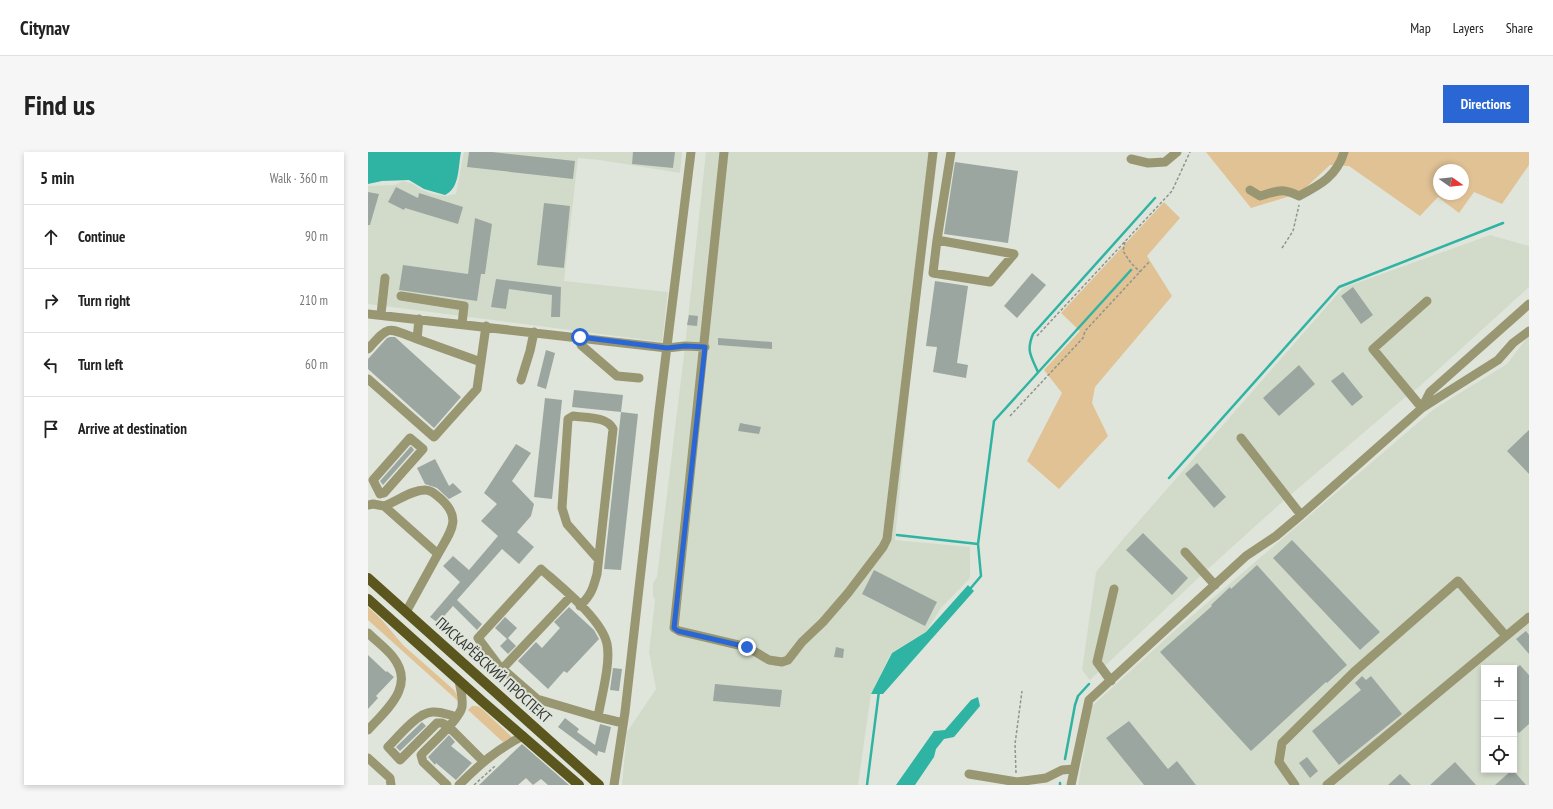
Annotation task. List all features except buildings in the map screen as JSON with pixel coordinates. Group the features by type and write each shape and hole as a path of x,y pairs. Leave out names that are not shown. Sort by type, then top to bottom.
{"main road":[{"name":"ПИСКАРЁВСКИЙ ПРОСПЕКТ","path":"368,578 599,785"},
{"name":"ПИСКАРЁВСКИЙ ПРОСПЕКТ","path":"368,599 459,681 579,785"}],"street":[{"path":"614,785 623,723 691,152"},
{"path":"724,152 705,347 674,628 678,631 747,647 768,660 782,662 788,660 802,642 823,622 848,593 883,547 887,539 933,152"},
{"path":"937,240 1014,254 990,282 933,273 937,240 951,152"},
{"path":"1131,158 1148,163 1165,162 1177,152"},
{"path":"1250,190 1260,196 1281,190 1288,190 1299,196 1323,183 1341,164 1344,152"},
{"path":"381,314 385,278"},
{"path":"401,296 464,306 462,324"},
{"path":"1422,408 1373,349 1427,301"},
{"path":"1422,408 1430,392 1529,304"},
{"path":"368,314 419,318 667,348 685,346 705,347"},
{"path":"416,339 419,318"},
{"path":"368,378 434,437 477,389 486,326"},
{"path":"368,349 384,332 394,330 481,362"},
{"path":"1071,785 1089,700 1246,556 1276,536 1422,408 1498,360 1513,344 1529,331"},
{"path":"521,380 534,332"},
{"path":"580,337 581,344 617,376 639,378"},
{"path":"580,606 589,596 593,588 598,560 613,430 611,425 603,420 572,416 568,419 562,508 567,524 598,560"},
{"path":"370,504 380,494 384,493 422,449 410,438 373,480 380,494"},
{"path":"1241,438 1301,514"},
{"path":"384,506 411,493 426,490 433,492 450,507 453,515 453,526 406,612"},
{"path":"370,504 384,506 438,554"},
{"path":"1185,552 1215,585"},
{"path":"598,717 608,660 607,644 601,628 571,596 541,569 478,638 502,669 536,699 598,717 623,723"},
{"path":"1295,785 1278,762 1282,743 1354,672 1458,581 1506,636"},
{"path":"1111,681 1097,662 1114,589"},
{"path":"502,669 571,596"},
{"path":"1327,785 1529,617"},
{"path":"368,633 392,656 398,665 401,675 401,686 397,696 368,730"},
{"path":"447,785 422,762 421,755 457,717 462,708 462,697 459,681"},
{"path":"457,717 442,712 432,712 420,715 388,747 400,760 437,723 442,723 448,726 483,761"},
{"path":"459,785 483,761 504,745 523,736"},
{"path":"368,758 390,778 392,783 391,785"},
{"path":"969,774 1018,782 1046,778 1062,770 1074,769"}],"path":[{"path":"1037,336 1172,191 1190,152"},
{"path":"1282,248 1296,223 1299,196"},
{"path":"1125,241 1123,251 1130,263 1140,272"},
{"path":"1010,416 1083,338 1084,331 1149,262"},
{"path":"1018,782 1015,770 1015,744 1022,691"},
{"path":"474,785 495,766"}],"shaded area":[{"path":"464,152 682,152 680,173 600,160 578,158 564,281 668,292 662,342 368,304 368,186 395,185 403,181 413,184 422,190 433,194 446,196 456,194"},
{"path":"706,152 938,152 911,371 895,540 970,547 970,578 941,608 926,632 891,653 871,694 858,785 622,785 627,732 656,689 649,652 655,600 653,596 653,583 657,577 685,346"},
{"path":"1206,152 1529,152 1529,165 1502,204 1474,192 1469,199 1469,164 1433,164 1433,200 1435,200 1420,216 1349,166 1330,165 1300,193 1251,208"},
{"path":"1442,200 1468,200 1459,213"},
{"path":"1164,202 1180,218 1147,256 1172,296 1095,387 1092,403 1108,436 1059,489 1027,461 1062,393 1044,370 1080,331 1061,313"},
{"path":"1490,235 1529,246 1529,287 1419,387 1281,503 1210,567 1090,680 1082,670 1096,572 1343,288"},
{"path":"1529,335 1529,785 1078,785 1092,706 1172,633 1434,409 1507,364"},
{"path":"368,607 381,619 403,645 454,690 458,701 368,620"},
{"path":"472,706 481,708 512,737 503,742 468,710"}],"water":[{"path":"368,152 461,152 458,176 450,192 445,195 424,189 409,180 382,181 368,184"},
{"path":"968,585 974,591 883,694 871,694 892,653 926,632"},
{"path":"978,697 980,706 954,737 944,739 936,749 934,757 915,785 896,785 934,731 945,730 971,700"}],"waterway":[{"path":"1038,372 1030,353 1030,345 1033,334 1155,198"},
{"path":"1169,478 1339,287 1503,223"},
{"path":"897,535 978,544 994,421 1131,270"},
{"path":"970,589 981,576 978,544"},
{"path":"1065,759 1075,705 1078,696 1089,684"},
{"path":"867,785 879,691"}],"route":[{"path":"580,337 667,348 685,346 705,347 674,628 678,631 747,647"}]}
